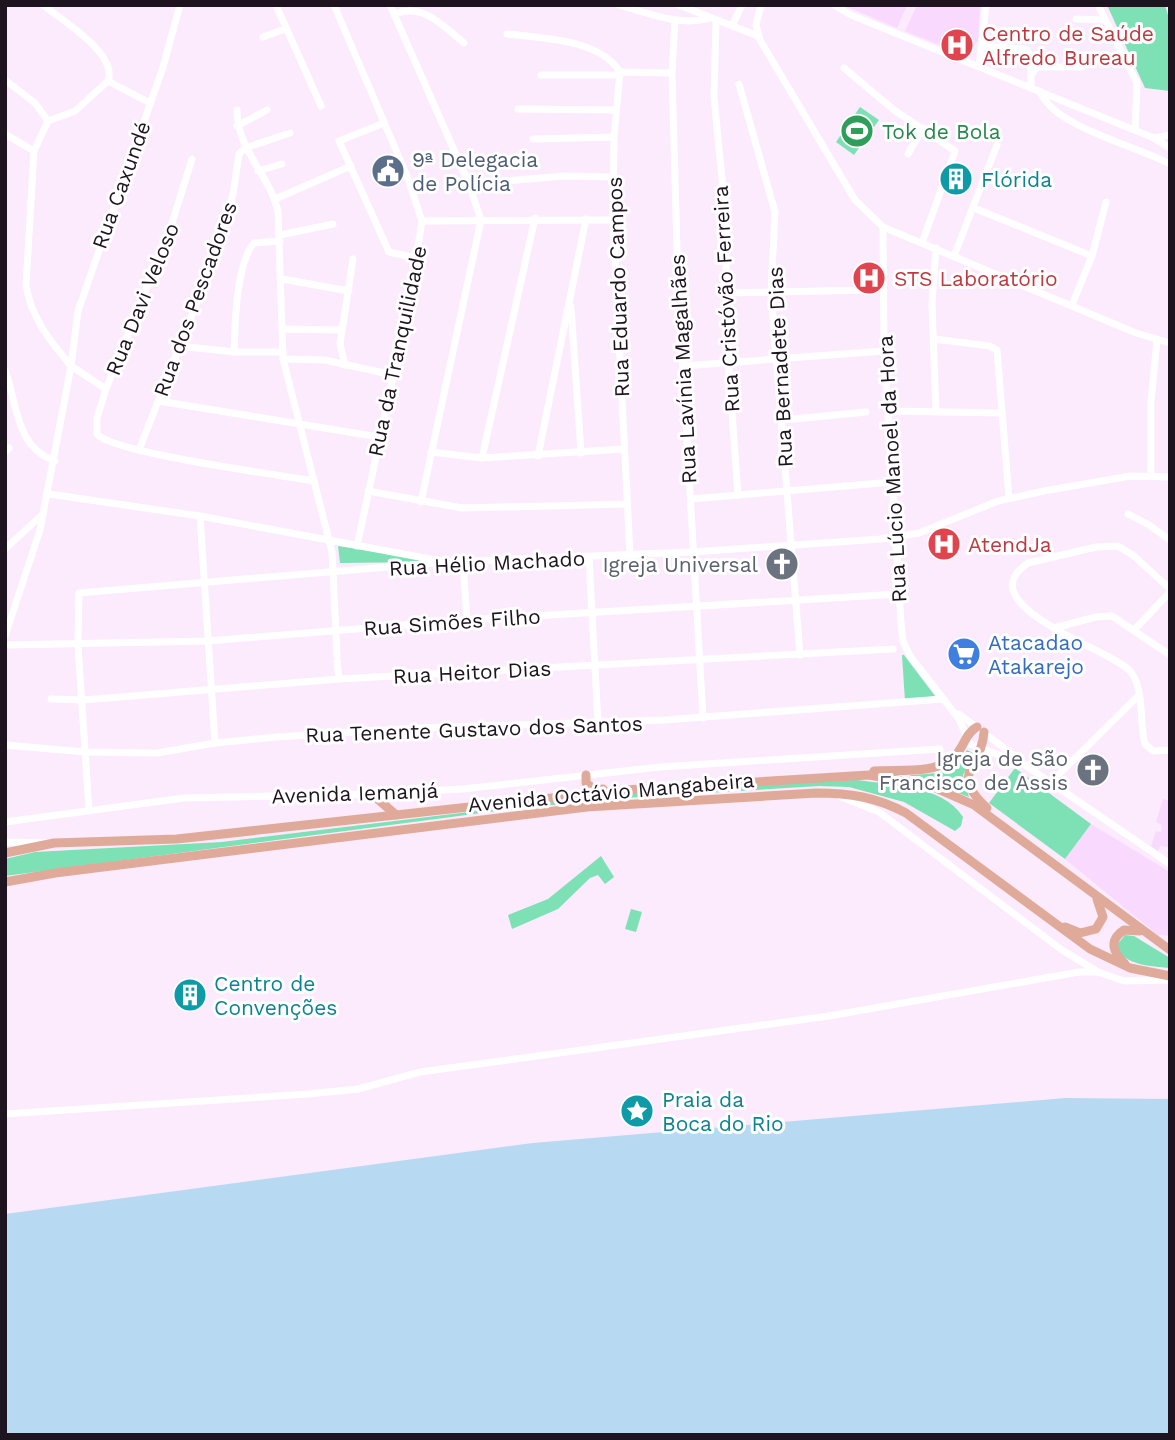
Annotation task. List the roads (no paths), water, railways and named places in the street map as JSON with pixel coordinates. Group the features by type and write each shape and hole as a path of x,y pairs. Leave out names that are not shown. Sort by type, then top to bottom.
{"main road":[{"path":"848,774 939,766 957,755 966,739 981,730"},
{"path":"981,730 978,750 968,771 968,785 975,797 1009,828"},
{"name":"Avenida Octávio Mangabeira","path":"5,853 54,843 177,839 625,790 848,774 890,777 940,789 974,805 1009,828 1142,932 1170,950"},
{"path":"586,775 586,783 594,789 625,790"},
{"name":"Avenida Octávio Mangabeira","path":"5,882 18,877 587,807 816,793 865,796 906,813 1090,949 1130,968 1170,978"},
{"path":"372,794 397,816"},
{"path":"1051,921 1080,933 1092,932 1100,926 1103,916 1095,895"},
{"path":"1130,968 1115,953 1112,944 1124,930 1142,932"}],"street":[{"path":"43,5 107,60 111,73 108,81 75,111 48,121 34,151 26,285 28,301 43,332 71,366 106,389"},
{"name":"Rua Caxundé","path":"5,636 34,556 49,494 78,311 150,103 180,5"},
{"path":"276,5 321,106"},
{"name":"Rua da Tranquilidade","path":"334,5 422,221 417,258 357,546"},
{"path":"390,5 469,184 481,220 421,502"},
{"path":"619,5 675,20 713,19"},
{"path":"678,5 758,36"},
{"path":"732,26 742,5"},
{"path":"761,5 756,25 758,36 855,200 883,227 1157,340 1168,342"},
{"path":"834,5 851,15 1154,138 1170,148"},
{"path":"979,67 984,46 986,5"},
{"path":"1098,5 1137,83 1135,131"},
{"path":"394,14 406,10 423,12 464,43"},
{"name":"Rua Cristóvão Ferreira","path":"713,19 714,97 726,219 727,362 738,495"},
{"path":"1076,19 1104,20"},
{"name":"Rua Lavínia Magalhães","path":"675,20 672,73 683,366 695,607 704,718"},
{"path":"263,37 285,29"},
{"path":"507,34 598,52 613,60 620,73"},
{"path":"984,46 1026,49 1031,56 1031,87"},
{"path":"1031,75 1041,66 1083,66"},
{"path":"844,68 894,110 951,146 956,154 922,243"},
{"name":"Rua Eduardo Campos","path":"620,73 614,137 613,220 630,555"},
{"path":"541,75 672,73"},
{"path":"5,80 35,103 48,121"},
{"path":"108,81 150,103"},
{"name":"Rua Bernadete Dias","path":"739,84 773,200 776,229 771,292 800,655"},
{"path":"1040,91 1049,106 1066,121 1170,164"},
{"path":"518,109 616,110"},
{"path":"237,110 237,126 245,148 275,199 280,238 283,355 330,542 339,679"},
{"path":"237,126 267,110"},
{"path":"384,123 339,141 389,252 417,258"},
{"path":"908,154 923,128"},
{"path":"245,148 290,133"},
{"path":"5,134 34,151"},
{"path":"1154,138 1170,135"},
{"path":"533,139 614,137"},
{"path":"954,256 997,145"},
{"name":"Rua dos Pescadores","path":"139,450 220,243 233,194 237,159 245,148"},
{"name":"Rua Davi Veloso","path":"139,450 100,438 95,428 106,389 171,226 192,159"},
{"path":"258,171 282,164"},
{"path":"275,199 351,166"},
{"path":"469,184 548,177 614,177"},
{"path":"1073,305 1092,256 1106,202"},
{"path":"974,208 1092,256"},
{"path":"422,221 535,218 613,220"},
{"path":"482,458 535,218"},
{"path":"538,456 586,219"},
{"path":"234,352 237,309 248,252 254,243 333,224"},
{"name":"Rua Lúcio Manoel da Hora","path":"883,227 884,351 899,594 906,648 950,707"},
{"path":"936,248 932,304 936,412"},
{"path":"345,365 341,350 342,330 354,259"},
{"path":"282,279 349,290"},
{"path":"725,293 868,290"},
{"path":"570,299 581,453"},
{"path":"282,329 342,330"},
{"path":"934,339 996,349 1009,498"},
{"path":"1151,476 1151,402 1157,340"},
{"path":"179,346 283,355 393,374"},
{"path":"683,366 884,351"},
{"path":"5,370 25,438 37,454 55,461"},
{"path":"159,401 379,437"},
{"path":"889,411 1002,413"},
{"path":"783,420 866,412"},
{"path":"431,452 482,458 624,449"},
{"path":"139,450 314,481"},
{"name":"Rua Hélio Machado","path":"78,645 79,593 447,562 692,552 896,537 919,533 1009,498 1104,479 1170,477"},
{"path":"691,499 893,482"},
{"path":"368,491 421,502 478,508 627,504"},
{"path":"49,494 200,516 447,562"},
{"path":"5,549 44,513"},
{"path":"1128,514 1149,524 1170,540"},
{"path":"200,516 215,743"},
{"path":"1135,629 1170,591 1135,556 1118,547 1096,547 1038,559 1020,568 1012,583 1013,592 1026,609 1054,628 1129,669 1136,681 1145,744 1153,751 1170,750"},
{"path":"589,557 598,723"},
{"path":"463,563 467,620"},
{"name":"Rua Simões Filho","path":"5,645 208,640 467,620 899,594"},
{"path":"1054,628 1103,615 1112,617 1135,629 1170,655"},
{"path":"78,645 84,700 89,811"},
{"name":"Rua Heitor Dias","path":"51,699 84,700 339,679 892,649"},
{"path":"1050,783 1138,696"},
{"name":"Rua Tenente Gustavo dos Santos","path":"5,745 85,752 157,753 215,743 422,728 704,718 943,699"},
{"path":"950,707 962,724 966,739 978,750 1005,755 1025,765"},
{"path":"950,707 1050,783 1170,864"},
{"name":"Avenida Iemanjá","path":"5,822 184,798 463,789 586,775 940,749 939,766"},
{"path":"816,793 843,797 878,812 1062,950 1098,972 1124,981 1170,978"},
{"path":"5,842 54,843"},
{"path":"5,1114 358,1089 421,1072 830,1016 1079,972 1098,972"}],"water":[{"path":"1065,1098 1170,1099 1170,1435 5,1435 5,1214 533,1143"}],"place":[{"name":"Centro de Saúde Alfredo Bureau","path":"957,45"},
{"name":"Tok de Bola","path":"857,131"},
{"name":"9ª Delegacia de Polícia","path":"388,171"},
{"name":"Flórida","path":"956,179"},
{"name":"STS Laboratório","path":"869,278"},
{"name":"AtendJa","path":"944,544"},
{"name":"Igreja Universal","path":"782,564"},
{"name":"Atacadao Atakarejo","path":"964,654"},
{"name":"Igreja de São Francisco de Assis","path":"1093,770"},
{"name":"Centro de Convenções","path":"190,995"},
{"name":"Praia da Boca do Rio","path":"637,1111"}]}
